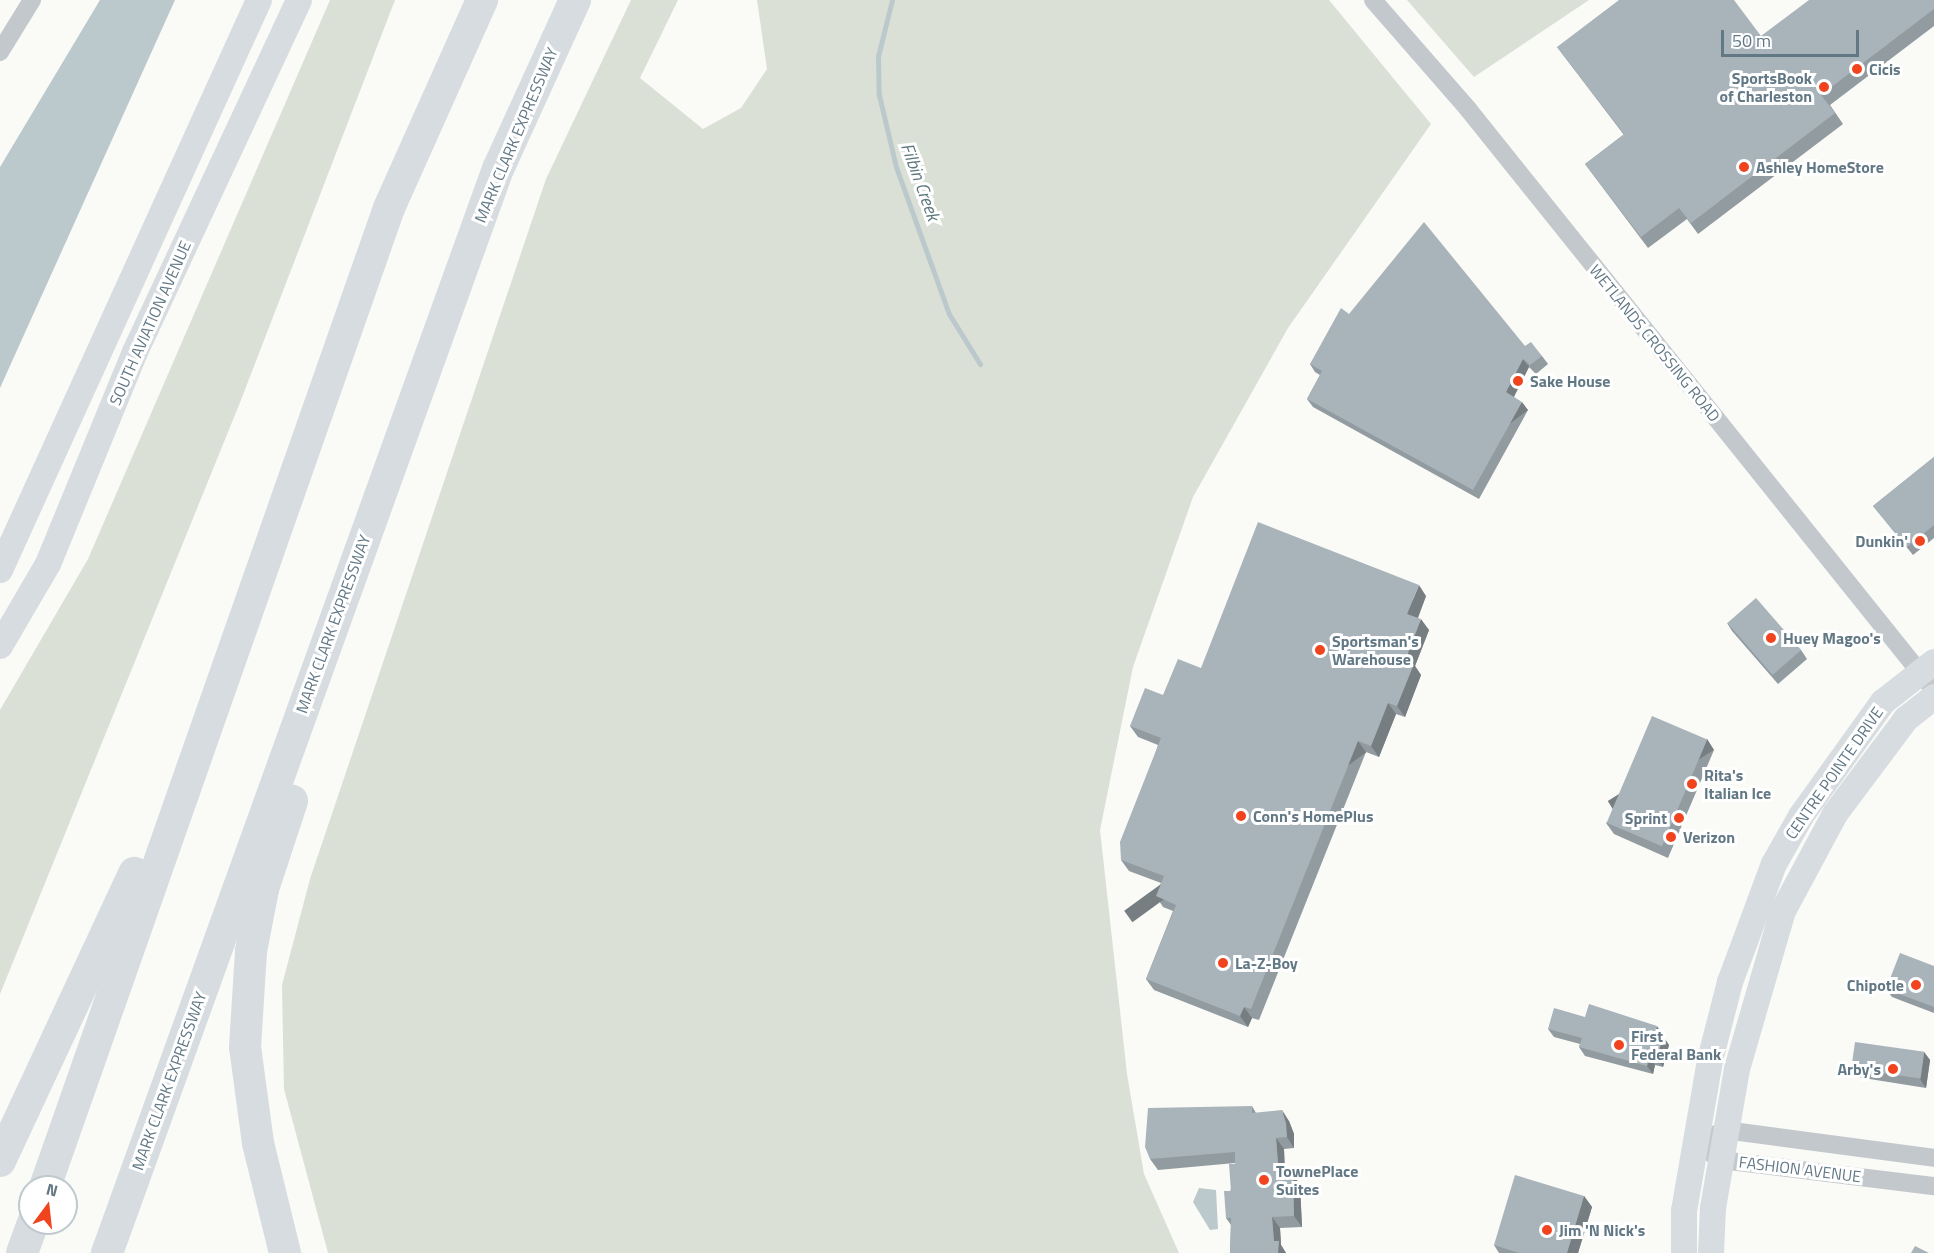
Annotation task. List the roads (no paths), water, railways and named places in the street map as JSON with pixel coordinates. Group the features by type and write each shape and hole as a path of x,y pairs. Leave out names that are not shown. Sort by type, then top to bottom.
{"highway":[{"path":"49,1175 389,208 482,0"},
{"name":"MARK CLARK EXPRESSWAY","path":"107,1253 498,169 574,0"},
{"path":"285,1253 249,1091 245,1047 251,951 263,889 471,243"},
{"path":"0,1161 156,824 279,516"},
{"path":"22,1253 29,1235"}],"street":[{"path":"0,52 32,0"},
{"path":"0,570 259,0"},
{"name":"SOUTH AVIATION AVENUE","path":"0,646 48,564 135,352 299,0"},
{"name":"WETLANDS CROSSING ROAD","path":"1372,0 1461,100 1929,675"},
{"name":"CENTRE POINTE DRIVE","path":"1684,1253 1696,1143 1730,982 1774,864 1801,816 1883,702 1929,675"},
{"name":"CENTRE POINTE DRIVE","path":"1711,1253 1725,1130 1756,992 1783,911 1835,814 1906,719 1934,697"},
{"path":"1696,1143 1725,1130"},
{"name":"FASHION AVENUE","path":"1725,1130 1934,1158"},
{"name":"FASHION AVENUE","path":"1696,1143 1721,1160 1934,1186"}],"waterway":[{"name":"Filbin Creek","path":"892,0 878,56 879,95 896,167 949,314 980,364"}],"place":[{"name":"Cicis","path":"1857,69"},
{"name":"SportsBook of Charleston","path":"1824,87"},
{"name":"Ashley HomeStore","path":"1744,167"},
{"name":"Sake House","path":"1518,381"},
{"name":"Dunkin'","path":"1920,541"},
{"name":"Huey Magoo's","path":"1771,638"},
{"name":"Sportsman's Warehouse","path":"1320,650"},
{"name":"Rita's Italian Ice","path":"1692,784"},
{"name":"Conn's HomePlus","path":"1241,816"},
{"name":"Sprint","path":"1679,818"},
{"name":"Verizon","path":"1671,837"},
{"name":"La-Z-Boy","path":"1223,963"},
{"name":"Chipotle","path":"1916,985"},
{"name":"First Federal Bank","path":"1619,1045"},
{"name":"Arby's","path":"1893,1069"},
{"name":"TownePlace Suites","path":"1264,1180"},
{"name":"Jim 'N Nick's","path":"1547,1230"}]}
